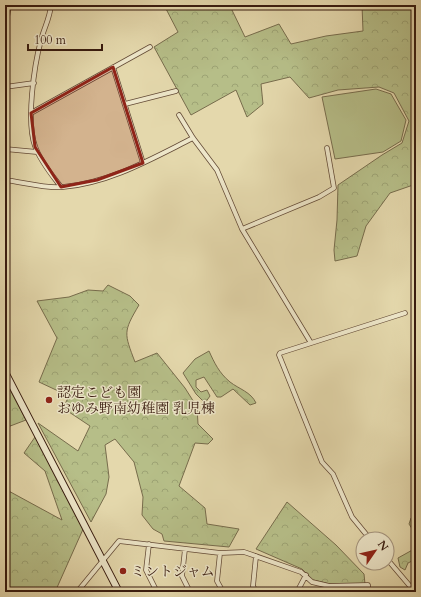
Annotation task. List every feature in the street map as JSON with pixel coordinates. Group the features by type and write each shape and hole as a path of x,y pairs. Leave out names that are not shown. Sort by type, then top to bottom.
{"street":[{"path":"5,30 9,5"},
{"path":"51,5 49,20 41,39 34,83 31,113 32,138 37,152 62,187"},
{"path":"31,113 150,48"},
{"path":"113,67 143,163"},
{"path":"5,86 34,83"},
{"path":"125,104 176,91"},
{"path":"179,114 193,138 216,170 242,229 311,343"},
{"path":"5,180 62,187 114,176 193,138"},
{"path":"242,229 319,197 334,188 327,148"},
{"path":"5,149 37,152"},
{"path":"363,531 352,517 333,474 322,462 279,356 280,353 405,313"},
{"path":"5,372 119,592"},
{"path":"79,591 102,560 119,541 220,553 244,552 301,572 312,582 329,586 368,585 369,592"},
{"path":"149,544 146,570 157,592"},
{"path":"185,549 182,576 190,592"},
{"path":"220,553 217,581 223,592"},
{"path":"256,556 253,586 256,592"},
{"path":"395,568 415,592"},
{"path":"297,592 306,575"},
{"path":"329,586 330,592"}],"highlighted area":[{"path":"113,67 143,163 97,180 61,187 35,147 31,113"}],"green space":[{"path":"164,5 232,5 231,8 245,37 279,24 291,44 326,36 363,31 362,5 416,5 416,184 390,193 366,226 357,256 335,261 334,250 338,185 402,143 409,121 394,93 379,87 338,90 309,98 290,77 261,84 263,104 247,117 236,90 191,115 154,47 178,32"},
{"path":"376,89 391,94 406,120 401,141 383,152 335,159 322,97"},
{"path":"108,285 130,296 139,305 130,321 127,333 127,338 135,362 157,353 185,388 197,407 198,424 213,439 208,444 195,443 179,486 205,508 207,524 239,529 229,547 164,541 162,534 153,529 142,515 143,497 134,462 115,439 105,445 109,477 106,494 91,522 38,423 78,451 90,426 63,408 69,396 39,382 57,338 37,301 69,297 88,290 103,291"},
{"path":"209,351 223,375 230,382 248,393 256,403 250,405 233,389 221,397 217,397 204,377 196,380 196,387 201,392 207,390 210,396 205,403 196,394 183,373 195,359"},
{"path":"5,380 26,420 5,428"},
{"path":"35,437 84,527 55,592 5,592 5,489 62,520 45,471 24,453"},
{"path":"287,502 336,545 355,565 355,571 361,571 364,574 365,584 330,584 313,580 302,569 256,549"},
{"path":"416,515 416,535 409,524 411,518"},
{"path":"416,548 416,559 408,563 405,570 400,567 398,558"}],"place":[{"name":"認定こども園 おゆみ野南幼稚園 乳児棟","path":"49,400"},
{"name":"ミントジャム","path":"123,571"}]}
